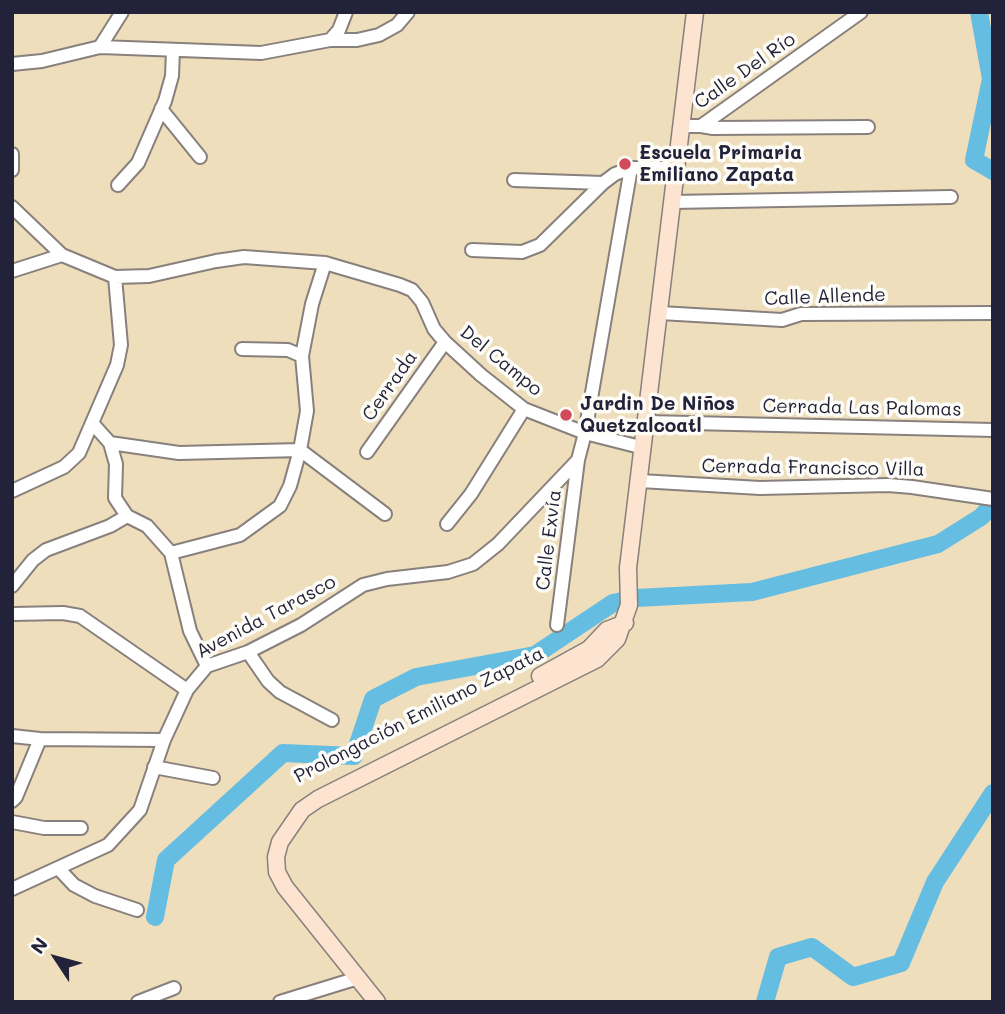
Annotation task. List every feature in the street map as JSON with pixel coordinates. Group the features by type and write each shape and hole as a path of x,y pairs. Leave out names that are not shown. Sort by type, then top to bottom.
{"main road":[{"path":"640,481 695,12"},
{"name":"Prolongación Emiliano Zapata","path":"377,1002 295,917 268,875 267,857 271,839 295,803 312,791 593,654 607,630 625,622 629,605 627,584 640,481"},
{"name":"Prolongación Emiliano Zapata","path":"354,980 366,1002"}],"street":[{"path":"100,47 122,12"},
{"path":"330,40 339,30 346,12"},
{"path":"12,64 43,61 100,47 261,53 330,40 357,40 379,36 397,25 408,12"},
{"name":"Calle Del Río","path":"681,126 701,125 860,13"},
{"path":"118,185 138,163 161,109 172,76 173,50"},
{"path":"161,109 200,157"},
{"path":"701,125 713,128 868,127"},
{"path":"12,154 12,170"},
{"path":"472,250 522,252 540,245 615,174 631,168 676,168"},
{"name":"Avenida Tarasco","path":"12,889 108,845 140,810 164,740 187,690 207,667 248,652 301,625 363,585 387,579 448,572 473,564 498,544 578,460 631,168"},
{"path":"514,180 603,183"},
{"path":"672,202 951,197"},
{"path":"12,208 62,256 115,277 149,276 244,257 326,263 312,304 302,356 307,411 300,450 290,486 280,506 240,535 171,553"},
{"path":"12,271 62,256"},
{"name":"Del Campo","path":"326,263 412,290 434,329 445,342 524,409 585,433 644,447"},
{"path":"12,491 64,467 79,453 93,424 117,365 121,345 115,277"},
{"name":"Calle Allende","path":"660,313 782,320 801,314 993,313"},
{"name":"Cerrada","path":"367,452 445,342"},
{"path":"242,349 288,351 302,356"},
{"path":"447,524 471,494 524,409"},
{"name":"Cerrada Las Palomas","path":"647,422 993,430"},
{"path":"93,424 110,443 116,464 115,498 127,516 147,526 171,553 190,631 207,667"},
{"path":"110,443 179,453 300,450 385,514"},
{"name":"Calle Exvía","path":"557,625 578,460"},
{"name":"Cerrada Francisco Villa","path":"640,481 760,488 888,485 989,498"},
{"path":"12,586 33,560 46,550 110,526 127,516"},
{"path":"12,614 63,612 80,616 187,690"},
{"path":"248,652 268,681 280,692 332,720"},
{"path":"12,736 40,740 164,740"},
{"path":"12,801 40,740"},
{"path":"154,767 213,778"},
{"path":"12,822 44,828 81,828"},
{"path":"58,868 74,885 95,897 137,910"},
{"path":"280,1002 354,980"},
{"path":"138,1002 174,988"}],"waterway":[{"path":"979,12 991,79 974,160 993,171"},
{"path":"155,917 166,860 283,753 354,756 373,699 416,677 535,655 613,603 636,598 752,592 938,544 981,517 993,504"},
{"path":"765,1002 778,957 812,947 853,977 901,963 935,882 993,793"}],"place":[{"name":"Escuela Primaria Emiliano Zapata","path":"625,164"},
{"name":"Jardin De Niños Quetzalcoatl","path":"566,415"}]}
